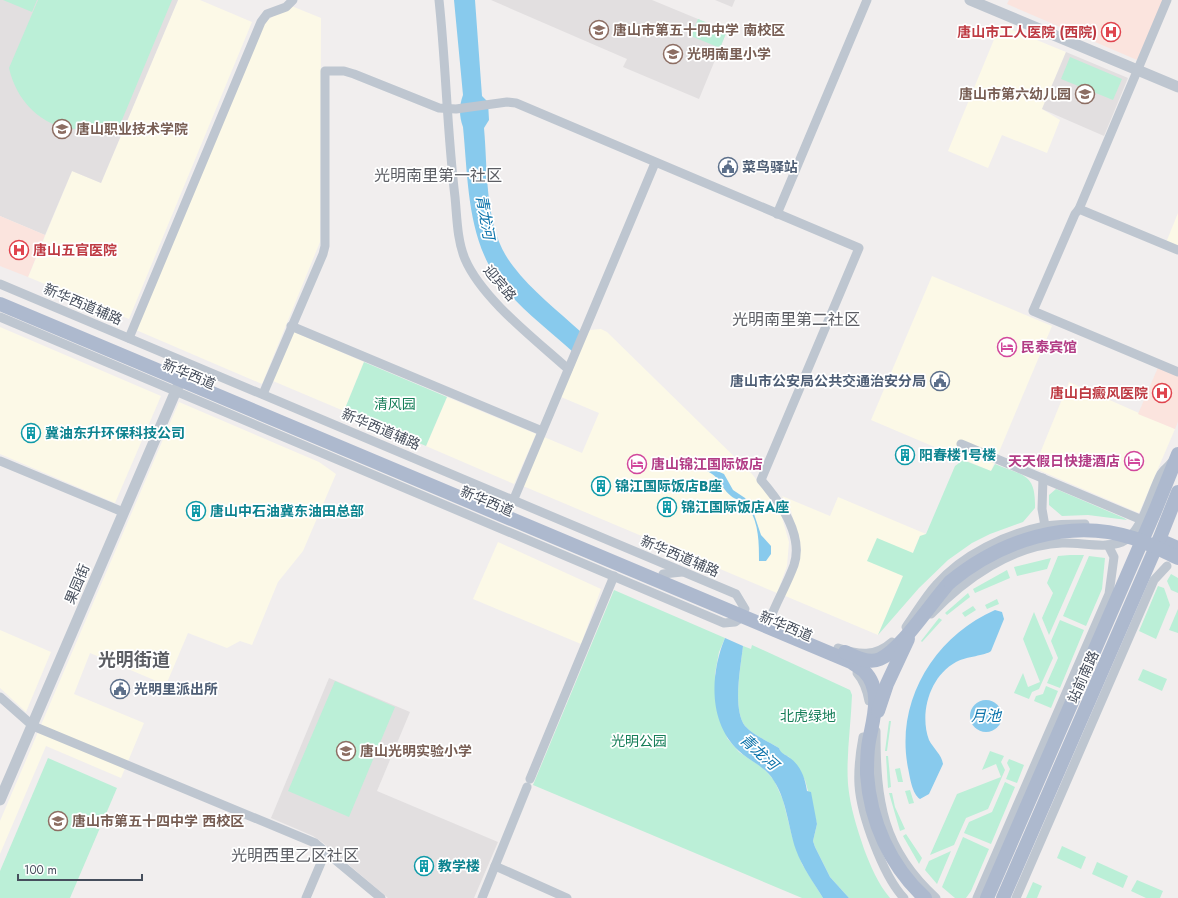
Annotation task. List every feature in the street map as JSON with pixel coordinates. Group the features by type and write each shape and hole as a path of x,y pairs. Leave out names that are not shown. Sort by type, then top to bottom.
{"main road":[{"name":"新华西道","path":"0,293 510,511 663,574 744,613 770,619 836,652 864,672 872,685 875,699 875,720 869,742 867,775 872,805 884,843 903,873 925,898"},
{"name":"新华西道","path":"0,304 178,385 744,613 836,652 856,658 872,660 880,659 889,653 914,626 936,597 950,582 982,559 1006,546 1026,539 1057,532 1074,531 1116,534 1133,538 1178,558"},
{"name":"站前南路","path":"987,898 1138,535 1177,456"},
{"name":"站前南路","path":"1004,898 1151,560 1178,492"},
{"path":"1159,540 1178,548"},
{"path":"875,720 887,684 914,626"}],"street":[{"path":"129,338 260,22 267,14 286,7 293,0"},
{"name":"迎宾路","path":"439,0 452,109 450,162 460,244 465,259 473,273 498,305 570,365"},
{"path":"778,214 867,0"},
{"path":"970,0 1178,87"},
{"path":"1167,0 1079,209 1075,214 1033,311 1178,372"},
{"path":"263,394 323,254 325,246 325,71 344,71 354,74 439,108 452,109 507,102 516,103 859,248 761,480 774,495 783,510 794,534 796,544 794,565 770,619"},
{"path":"513,501 655,163"},
{"path":"1079,209 1178,250"},
{"name":"新华西道辅路","path":"0,284 736,594 744,613"},
{"path":"0,317 178,385 724,623 735,622 744,613"},
{"path":"292,326 542,432"},
{"name":"果园街","path":"0,800 178,385"},
{"path":"961,444 1142,520"},
{"path":"1151,560 1138,535 1142,520 1161,473 1177,456"},
{"path":"0,461 123,512"},
{"path":"1043,478 1042,509 1046,526"},
{"path":"836,652 864,654 878,652 902,635 936,585 951,570 973,554 1012,536 1046,526 1085,524 1138,535"},
{"path":"914,626 925,620 978,574 1008,557 1027,549 1056,543 1108,545 1123,542 1138,535"},
{"path":"977,898 1109,594 1114,557 1108,545"},
{"path":"1016,898 1154,580 1167,566"},
{"path":"663,574 683,572"},
{"path":"482,898 614,576"},
{"path":"836,652 862,678 868,691 870,707 859,757 860,794 875,845 888,875 904,898"},
{"path":"0,697 32,726 315,843 381,898"},
{"path":"875,720 878,784 888,833 906,866 936,898"},
{"path":"306,898 326,851"},
{"path":"495,866 567,898"}],"shaded area":[{"name":"唐山职业技术学院","path":"0,0 178,0 101,183 72,171 45,235 0,216"},
{"path":"178,0 200,0 252,22 129,319 28,277 72,171 101,183"},
{"path":"491,0 652,0 727,31 699,99 623,67 627,59"},
{"name":"唐山市第五十四中学 南校区","path":"715,0 735,0 732,7"},
{"name":"唐山市工人医院 (西院)","path":"1009,0 1163,0 1137,60 1007,4"},
{"path":"289,5 321,18 320,242 262,384 136,330 265,22"},
{"path":"1000,25 1066,52 1042,109 1060,120 1047,153 1002,135 988,168 948,151"},
{"name":"唐山市第六幼儿园","path":"1066,52 1128,78 1104,136 1042,109"},
{"path":"1178,213 1178,250 1165,245"},
{"name":"唐山五官医院","path":"0,216 45,235 28,277 0,266"},
{"name":"唐山市公安局公共交通治安分局","path":"932,276 1052,326 991,471 871,420"},
{"path":"0,327 161,396 115,503 0,454"},
{"name":"唐山锦江国际饭店","path":"601,329 607,332 752,474 772,500 781,514 789,542 787,566 777,593 523,486 544,437 582,453 599,413 561,397 586,336 590,330"},
{"path":"294,332 364,362 344,411 273,381"},
{"name":"唐山白癜风医院","path":"1159,365 1178,373 1178,422 1175,429 1138,414"},
{"path":"1069,382 1175,429 1139,513 1034,468"},
{"path":"447,397 536,434 514,484 426,446"},
{"path":"179,402 319,462 336,474 303,551 278,582 252,645 240,641 227,648 188,633 166,685 90,653 74,694 144,723 121,778 46,746 0,854 0,821"},
{"path":"782,496 830,516 838,497 926,534 920,536 878,635 783,595 801,549 791,511"},
{"path":"498,542 601,589 581,644 473,599"},
{"path":"0,630 51,652 26,712 0,688"},
{"name":"唐山光明实验小学","path":"329,678 410,712 377,791 498,842 474,898 388,898 322,842 313,836 271,818"}],"green space":[{"path":"3,0 37,0 32,12"},
{"path":"38,0 172,0 117,132 102,125 75,129 51,123 32,110 17,91 9,68"},
{"path":"698,19 727,31 720,48 691,36"},
{"path":"1070,57 1122,79 1113,100 1061,79"},
{"name":"清风园","path":"364,362 447,397 426,446 344,411"},
{"path":"963,460 991,471 995,464 1026,477 1033,488 1035,508 1023,522 990,534 972,543 948,560 919,588 878,635 903,576 867,561 877,538 913,553 920,536 926,534 955,466"},
{"path":"1056,489 1127,520 1088,515 1062,516 1049,505 1049,495"},
{"path":"1084,555 1049,635 1042,618 1053,593 1047,583 1058,556"},
{"path":"1089,556 1105,558 1102,589 1086,626 1063,616"},
{"path":"1051,558 1047,569 1017,576 1014,567"},
{"path":"1007,570 1010,578 975,593 973,589"},
{"path":"1171,574 1178,578 1178,593 1171,590 1167,581"},
{"path":"1158,586 1164,588 1170,605 1156,639 1139,631"},
{"name":"光明公园","path":"614,590 725,638 719,652 715,674 727,738 739,752 763,768 774,780 783,800 792,836 802,864 823,898 802,898 533,785"},
{"path":"968,593 970,597 947,615 945,613"},
{"path":"997,599 999,604 987,609 985,605"},
{"path":"973,606 976,610 965,617 962,613"},
{"path":"1178,609 1178,633 1169,630"},
{"path":"1034,612 1053,658 1039,689 1032,692 1029,699 1014,693 1023,673 1028,687 1040,682 1023,639"},
{"path":"939,618 942,620 922,642 921,641"},
{"path":"1060,620 1084,630 1060,688 1047,683 1058,658 1051,641"},
{"name":"北虎绿地","path":"752,645 850,690 852,695 848,751 848,784 850,801 856,825 872,869 878,881 890,898 849,898 830,877 813,841 817,824 805,780 789,757 781,753 779,748 756,735 745,726 739,709 739,675 743,646 751,649"},
{"path":"1143,669 1167,679 1162,691 1138,680"},
{"path":"335,681 395,707 349,817 288,791"},
{"path":"1046,686 1058,691 1051,708 1034,701 1036,696 1043,694"},
{"path":"889,721 891,721 887,751 885,751"},
{"path":"990,751 1004,756 1001,762 1005,770 988,809 966,818 954,845 930,855 957,794 1001,777 996,764 982,770"},
{"path":"886,756 888,756 891,787 888,788"},
{"name":"唐山市第五十四中学 西校区","path":"48,758 117,788 70,898 0,898 0,871"},
{"path":"1009,759 1024,765 1017,783 1006,779 1010,769 1007,763"},
{"path":"900,768 903,782 898,782 895,769"},
{"path":"1005,782 1015,787 991,844 964,833 969,822 992,812"},
{"path":"910,790 914,803 909,804 905,791"},
{"path":"889,793 892,793 895,807 905,829 900,831"},
{"path":"906,834 922,858 919,864 903,836"},
{"path":"963,837 989,849 971,891 966,898 955,898 942,887"},
{"path":"1062,846 1086,857 1081,869 1057,858"},
{"path":"951,851 937,884 925,870 929,861"},
{"path":"1097,862 1128,876 1123,888 1092,874"},
{"path":"1137,880 1163,891 1160,898 1146,898 1131,891"},
{"path":"1033,882 1042,886 1037,898 1026,898"}],"water":[{"name":"青龙河","path":"454,0 475,0 482,96 488,102 489,120 484,128 487,182 492,218 497,235 504,252 520,275 581,332 573,352 532,316 503,287 486,260 479,242 470,205 463,127 460,115 463,95"},
{"path":"708,467 724,474 733,490 745,498 752,508 761,535 771,546 771,554 766,561 759,561 756,523 750,509 745,503 731,496 716,477 699,468"},
{"path":"995,610 1002,612 1004,619 991,651 985,654 965,658 947,668 939,676 929,696 925,718 926,729 929,740 941,758 943,764 929,794 920,799 917,797 913,789 908,768 906,743 908,719 914,696 924,674 937,654 954,637 973,622"},
{"name":"青龙河","path":"725,638 743,646 738,687 741,718 748,729 779,748 782,753 794,761 800,769 804,777 807,791 811,792 817,824 813,841 815,847 830,877 849,898 823,898 805,869 796,850 782,797 774,781 763,768 739,751 729,740 722,727 717,712 715,682 716,667"},
{"name":"月池","path":"983,700 989,700 999,707 1002,716 1001,722 995,729 989,732 983,732 973,725 970,719 970,713 977,703"}],"place":[{"name":"唐山市第五十四中学 南校区","path":"599,30"},
{"name":"唐山市工人医院 (西院)","path":"1111,32"},
{"name":"光明南里小学","path":"673,54"},
{"name":"唐山市第六幼儿园","path":"1085,94"},
{"name":"唐山职业技术学院","path":"62,129"},
{"name":"菜鸟驿站","path":"728,167"},
{"name":"唐山五官医院","path":"19,250"},
{"name":"民泰宾馆","path":"1007,347"},
{"name":"唐山市公安局公共交通治安分局","path":"940,381"},
{"name":"唐山白癜风医院","path":"1162,393"},
{"name":"冀油东升环保科技公司","path":"31,433"},
{"name":"阳春楼1号楼","path":"905,455"},
{"name":"天天假日快捷酒店","path":"1134,461"},
{"name":"唐山锦江国际饭店","path":"637,464"},
{"name":"锦江国际饭店B座","path":"601,486"},
{"name":"锦江国际饭店A座","path":"667,507"},
{"name":"唐山中石油冀东油田总部","path":"196,511"},
{"name":"光明里派出所","path":"120,689"},
{"name":"唐山光明实验小学","path":"346,751"},
{"name":"唐山市第五十四中学 西校区","path":"58,821"},
{"name":"教学楼","path":"424,866"}],"district":[{"name":"光明南里第一社区","path":"438,175"},
{"name":"光明南里第二社区","path":"796,319"},
{"name":"光明街道","path":"134,660"},
{"name":"光明西里乙区社区","path":"295,855"}]}
